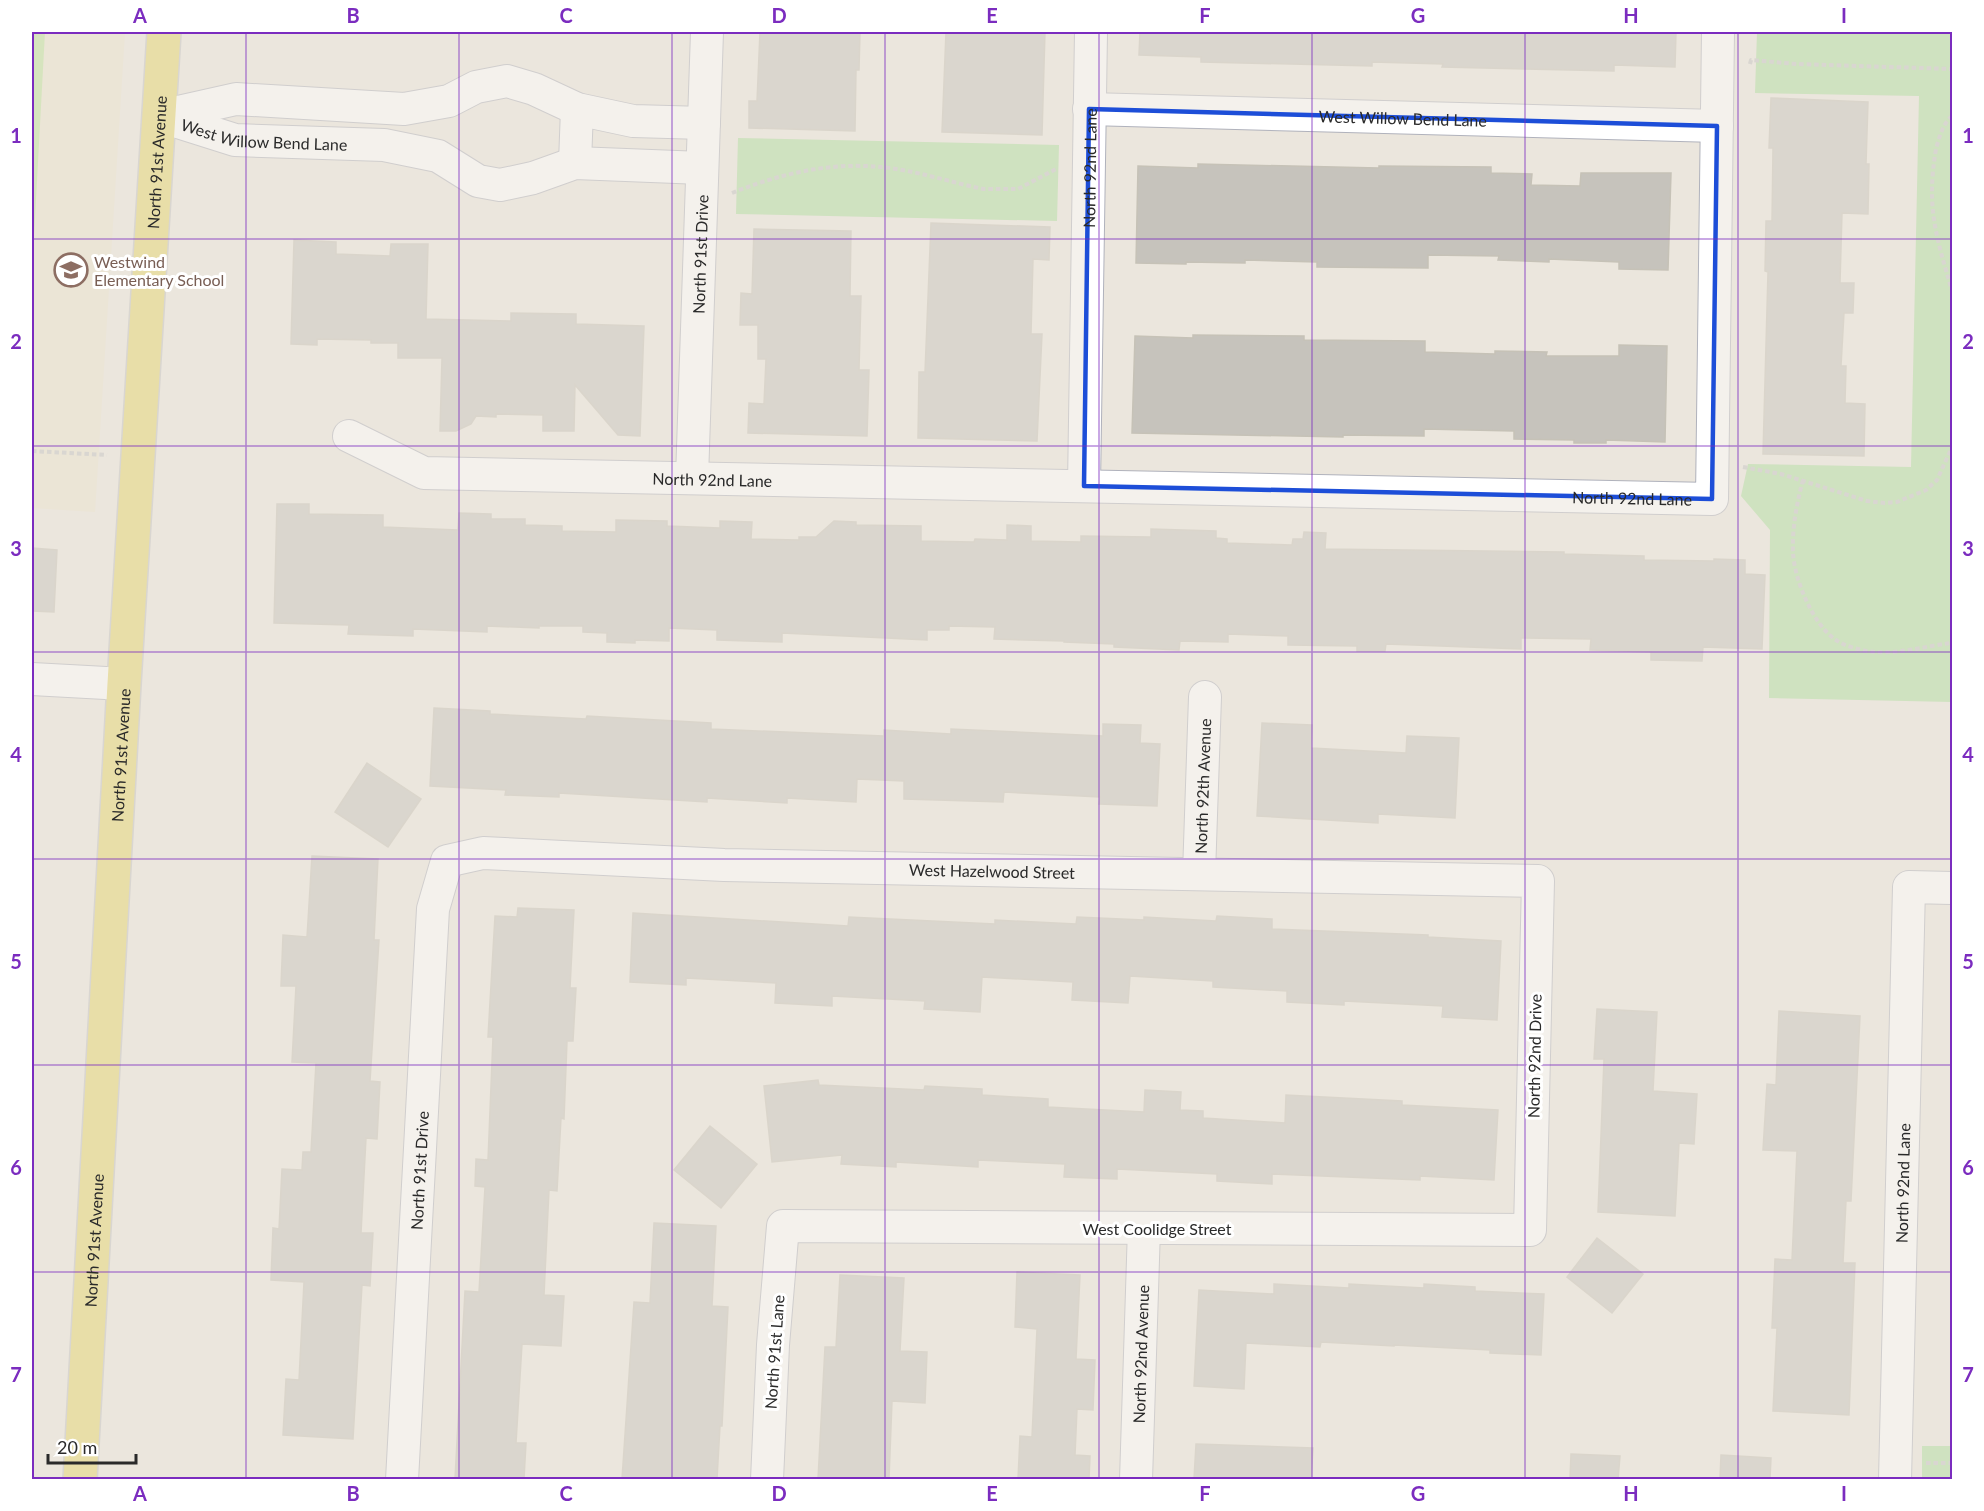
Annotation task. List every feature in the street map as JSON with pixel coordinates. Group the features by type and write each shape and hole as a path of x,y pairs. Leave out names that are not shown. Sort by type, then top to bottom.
{"main road":[{"name":"North 91st Avenue","path":"80,1479 124,684 164,32"}],"street":[{"name":"North 91st Drive","path":"692,478 707,32"},
{"name":"North 92nd Lane","path":"1084,486 1091,32"},
{"name":"North 92nd Lane","path":"349,436 424,473 1712,499 1718,32"},
{"name":"West Willow Bend Lane","path":"159,116 236,99 404,109 449,101 476,87 507,81 534,89 577,109 633,121 704,123"},
{"path":"575,163 577,109"},
{"name":"West Willow Bend Lane","path":"1089,109 1717,126"},
{"name":"West Willow Bend Lane","path":"159,116 235,140 384,145 438,156 478,181 500,185 533,178 575,163 702,181"},
{"path":"32,679 124,684"},
{"name":"North 92th Avenue","path":"1199,874 1205,697"},
{"name":"West Hazelwood Street","path":"447,861 483,853 724,865 1538,881"},
{"name":"North 91st Drive","path":"402,1479 433,909 447,861"},
{"name":"North 92nd Drive","path":"1530,1230 1538,881"},
{"name":"North 92nd Lane","path":"1895,1479 1909,887 1953,888"},
{"name":"West Coolidge Street","path":"783,1226 1530,1230"},
{"name":"North 91st Lane","path":"766,1479 773,1345 783,1226"},
{"name":"North 92nd Avenue","path":"1136,1479 1144,1228"}],"path":[{"path":"1717,80 1744,80 1751,60 1796,64 1953,69"},
{"path":"1953,116 1948,119 1938,141 1931,187 1935,232 1953,291"},
{"path":"702,181 727,195 786,175 846,166 882,167 983,189 1018,189 1066,164 1067,154 1089,154"},
{"path":"1712,467 1762,469 1867,501 1897,502 1926,490 1937,480 1953,447"},
{"path":"32,451 138,457"},
{"path":"1803,480 1796,512 1793,552 1797,575 1805,598 1821,624 1835,640 1850,647 1873,651 1953,643"}],"highlighted area":[{"path":"1089,109 1717,126 1712,499 1084,486"}],"shaded area":[{"name":"Westwind Elementary School","path":"32,32 125,32 95,512 32,508"}],"green space":[{"path":"32,32 45,32 32,274"},
{"path":"1757,32 1952,32 1952,702 1769,698 1770,530 1741,496 1748,464 1911,467 1919,96 1755,93"},
{"path":"738,138 1059,145 1057,221 736,214"},
{"path":"1922,1446 1952,1446 1952,1479 1922,1479"}],"building":[{"path":"760,32 860,32 859,70 856,70 855,131 749,128 749,101 757,101"},
{"path":"946,32 1045,32 1042,135 942,132"},
{"path":"1140,32 1676,32 1675,67 1614,65 1614,71 1442,67 1443,64 1372,62 1372,66 1201,62 1201,57 1139,55"},
{"path":"1771,98 1868,102 1866,164 1869,164 1868,214 1842,213 1840,283 1854,283 1853,313 1844,313 1841,366 1846,366 1845,403 1865,404 1864,456 1763,454 1768,272 1765,271 1766,221 1772,221 1773,148 1769,148"},
{"path":"1198,164 1379,168 1379,166 1491,167 1491,173 1532,174 1531,185 1580,186 1581,173 1671,173 1668,270 1619,269 1619,262 1549,259 1549,262 1498,260 1499,256 1428,255 1428,268 1317,267 1317,262 1245,260 1245,263 1136,263 1138,166 1198,168"},
{"path":"931,223 1050,227 1049,260 1033,259 1031,334 1042,334 1037,441 918,438 919,372 925,372"},
{"path":"754,229 851,231 850,296 861,296 859,370 869,370 867,436 748,433 749,403 764,404 766,359 758,359 758,325 740,325 741,293 752,294"},
{"path":"294,240 336,242 336,254 390,256 391,244 428,244 426,319 511,321 511,313 576,314 576,324 644,326 640,436 618,435 575,385 574,431 543,431 543,415 496,414 496,417 476,416 471,424 456,431 440,431 442,358 398,358 398,343 371,343 371,340 317,339 317,345 291,344"},
{"path":"1193,335 1304,336 1304,340 1425,341 1425,352 1495,354 1495,351 1547,352 1546,356 1619,356 1619,345 1667,346 1665,442 1606,440 1606,443 1574,443 1574,440 1514,439 1514,431 1424,429 1424,436 1343,435 1343,437 1132,433 1135,336 1193,338"},
{"path":"277,504 309,504 309,514 383,515 383,527 458,530 459,513 491,514 491,519 525,519 525,525 562,526 562,531 616,532 616,520 667,521 667,526 720,528 720,521 752,522 751,539 799,540 799,537 816,537 834,521 856,522 856,525 921,526 921,541 974,542 975,539 1007,540 1007,525 1031,526 1031,541 1081,542 1081,536 1151,537 1151,529 1216,531 1216,538 1227,539 1227,543 1292,545 1293,539 1303,539 1304,532 1326,533 1325,549 1564,552 1564,554 1644,556 1644,560 1745,560 1745,574 1765,575 1762,649 1703,647 1702,661 1651,660 1651,652 1590,650 1591,639 1521,638 1521,649 1386,644 1385,651 1357,651 1357,646 1288,645 1288,636 1228,634 1228,642 1180,641 1179,650 1114,647 1114,644 1064,641 994,639 995,627 949,626 949,630 927,630 927,640 782,633 782,642 717,640 717,630 669,628 669,641 607,642 607,633 583,632 583,626 539,626 539,628 487,626 487,632 413,629 413,636 348,634 349,625 274,623"},
{"path":"32,548 57,550 54,612 32,611"},
{"path":"434,708 490,711 490,714 586,719 587,716 711,723 711,729 884,736 884,730 951,734 951,729 1103,736 1103,724 1141,725 1140,743 1160,744 1157,806 1099,804 1100,797 1004,792 1003,802 904,799 904,781 857,779 856,802 787,798 787,803 707,798 707,802 559,793 559,797 505,795 506,790 430,786"},
{"path":"1262,723 1312,725 1311,748 1406,753 1407,736 1459,738 1455,818 1378,814 1378,823 1257,816"},
{"path":"367,763 421,799 388,847 335,812"},
{"path":"312,856 378,859 374,940 379,940 370,1081 380,1082 377,1139 366,1138 361,1233 373,1233 370,1286 362,1285 353,1439 283,1435 286,1379 299,1380 304,1282 271,1280 273,1228 279,1229 282,1169 302,1170 303,1152 311,1152 316,1063 292,1062 296,986 281,986 283,935 307,937"},
{"path":"518,908 574,910 570,988 576,988 573,1041 567,1041 564,1119 561,1118 557,1191 549,1190 544,1295 564,1296 561,1346 522,1344 516,1443 526,1443 524,1479 455,1479 465,1291 479,1292 485,1187 475,1186 476,1159 488,1160 493,1037 488,1037 495,916 517,917"},
{"path":"633,913 848,926 849,917 995,924 995,920 1076,924 1077,917 1144,920 1144,917 1216,921 1217,916 1272,919 1272,929 1428,935 1428,937 1501,941 1497,1020 1442,1017 1443,1006 1344,1001 1344,1005 1287,1002 1287,991 1213,987 1213,981 1130,976 1128,1003 1072,1000 1073,982 982,977 980,1012 924,1009 925,1001 832,996 832,1006 775,1003 776,983 686,978 686,985 630,982"},
{"path":"1597,1009 1657,1012 1653,1091 1697,1094 1694,1144 1679,1143 1675,1216 1598,1212 1604,1059 1594,1059"},
{"path":"1779,1011 1860,1016 1851,1201 1846,1201 1843,1263 1855,1263 1849,1415 1773,1411 1777,1328 1772,1328 1775,1259 1792,1260 1797,1151 1763,1150 1767,1084 1776,1085"},
{"path":"818,1080 819,1085 924,1090 925,1086 982,1089 982,1095 1048,1099 1048,1107 1144,1112 1145,1090 1181,1092 1180,1110 1203,1111 1203,1118 1285,1123 1286,1095 1402,1101 1402,1105 1498,1110 1494,1180 1420,1176 1420,1180 1272,1174 1272,1184 1217,1181 1217,1174 1117,1169 1117,1179 1064,1177 1065,1164 978,1160 978,1167 896,1162 896,1167 841,1164 842,1155 772,1162 764,1086"},
{"path":"710,1126 757,1164 721,1208 674,1170"},
{"path":"654,1223 716,1226 712,1306 728,1307 717,1479 622,1479 634,1302 650,1303"},
{"path":"1597,1238 1643,1274 1612,1313 1567,1277"},
{"path":"1017,1272 1080,1275 1076,1359 1095,1360 1093,1410 1077,1409 1075,1455 1090,1456 1089,1479 1018,1479 1020,1436 1032,1437 1037,1329 1015,1327"},
{"path":"840,1275 904,1278 900,1351 927,1352 925,1403 892,1401 889,1479 818,1479 825,1347 836,1347"},
{"path":"1274,1284 1349,1288 1349,1284 1424,1288 1424,1284 1475,1287 1475,1291 1544,1294 1541,1355 1490,1353 1490,1350 1321,1342 1320,1347 1246,1343 1244,1389 1194,1386 1199,1290 1274,1294"},
{"path":"1196,1444 1313,1448 1311,1479 1194,1479"},
{"path":"1571,1454 1620,1456 1618,1479 1570,1479"},
{"path":"1721,1455 1771,1458 1770,1479 1720,1479"}],"place":[{"name":"Westwind Elementary School","path":"71,270"}]}
